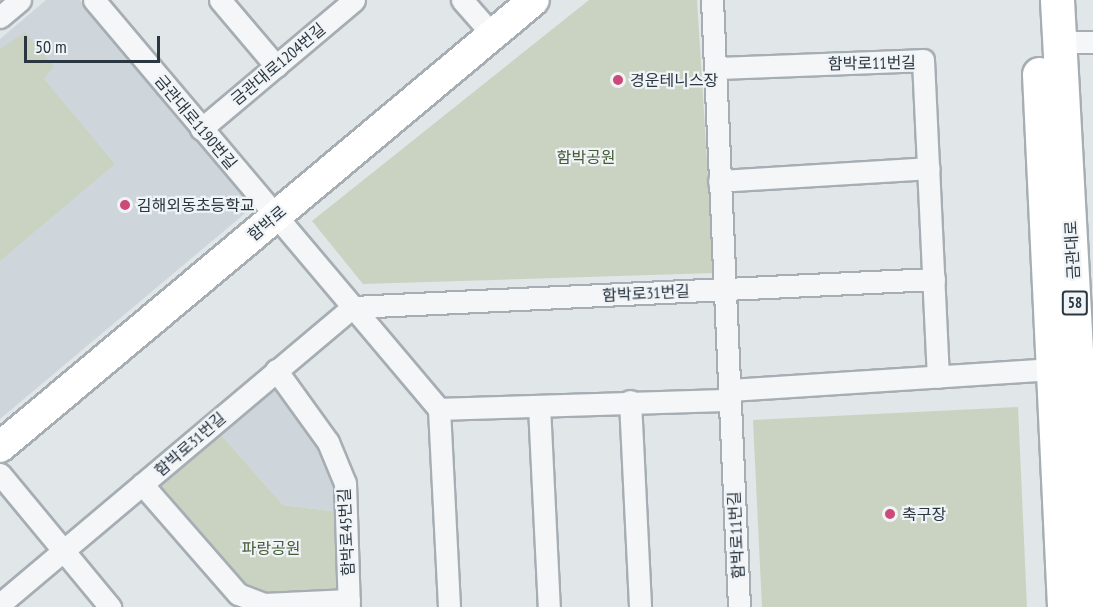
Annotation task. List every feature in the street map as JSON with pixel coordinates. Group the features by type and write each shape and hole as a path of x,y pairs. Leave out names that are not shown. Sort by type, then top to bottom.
{"main road":[{"name":"금관대로","path":"1036,0 1050,369 1064,607"},
{"name":"금관대로","path":"1057,0 1059,44 1084,299 1090,607"}],"street":[{"path":"0,17 20,0"},
{"name":"금관대로1190번길","path":"94,0 276,216"},
{"path":"220,0 276,66"},
{"path":"462,0 492,34"},
{"name":"함박로","path":"0,447 534,0"},
{"name":"함박로11번길","path":"712,0 739,607"},
{"name":"금관대로1204번길","path":"201,129 347,2"},
{"path":"1059,44 1093,42"},
{"name":"함박로11번길","path":"716,68 923,60 938,377"},
{"path":"720,181 929,168"},
{"path":"276,216 439,409 449,607"},
{"path":"724,290 934,279"},
{"name":"함박로31번길","path":"349,603 264,604 238,594 142,484 353,307 724,290"},
{"path":"439,409 539,406 730,395 1050,369"},
{"name":"함박로45번길","path":"276,370 328,442 345,483 349,603"},
{"path":"630,401 640,607"},
{"path":"539,406 549,607"},
{"path":"0,474 110,607"},
{"path":"0,604 142,484"}],"shaded area":[{"name":"김해외동초등학교","path":"46,0 80,0 251,199 249,210 0,419 0,39"},
{"path":"275,377 337,476 339,512 283,505 215,428"}],"green space":[{"name":"함박공원","path":"589,0 697,0 714,273 363,284 312,221"},
{"path":"25,32 54,66 44,79 115,164 0,261 0,49"},
{"name":"축구장","path":"1018,407 1027,607 762,607 753,420"},
{"name":"파랑공원","path":"215,428 283,505 339,512 342,582 332,595 259,594 238,583 150,489"}],"place":[{"name":"경운테니스장","path":"618,80"},
{"name":"김해외동초등학교","path":"125,205"},
{"name":"축구장","path":"890,514"}]}
